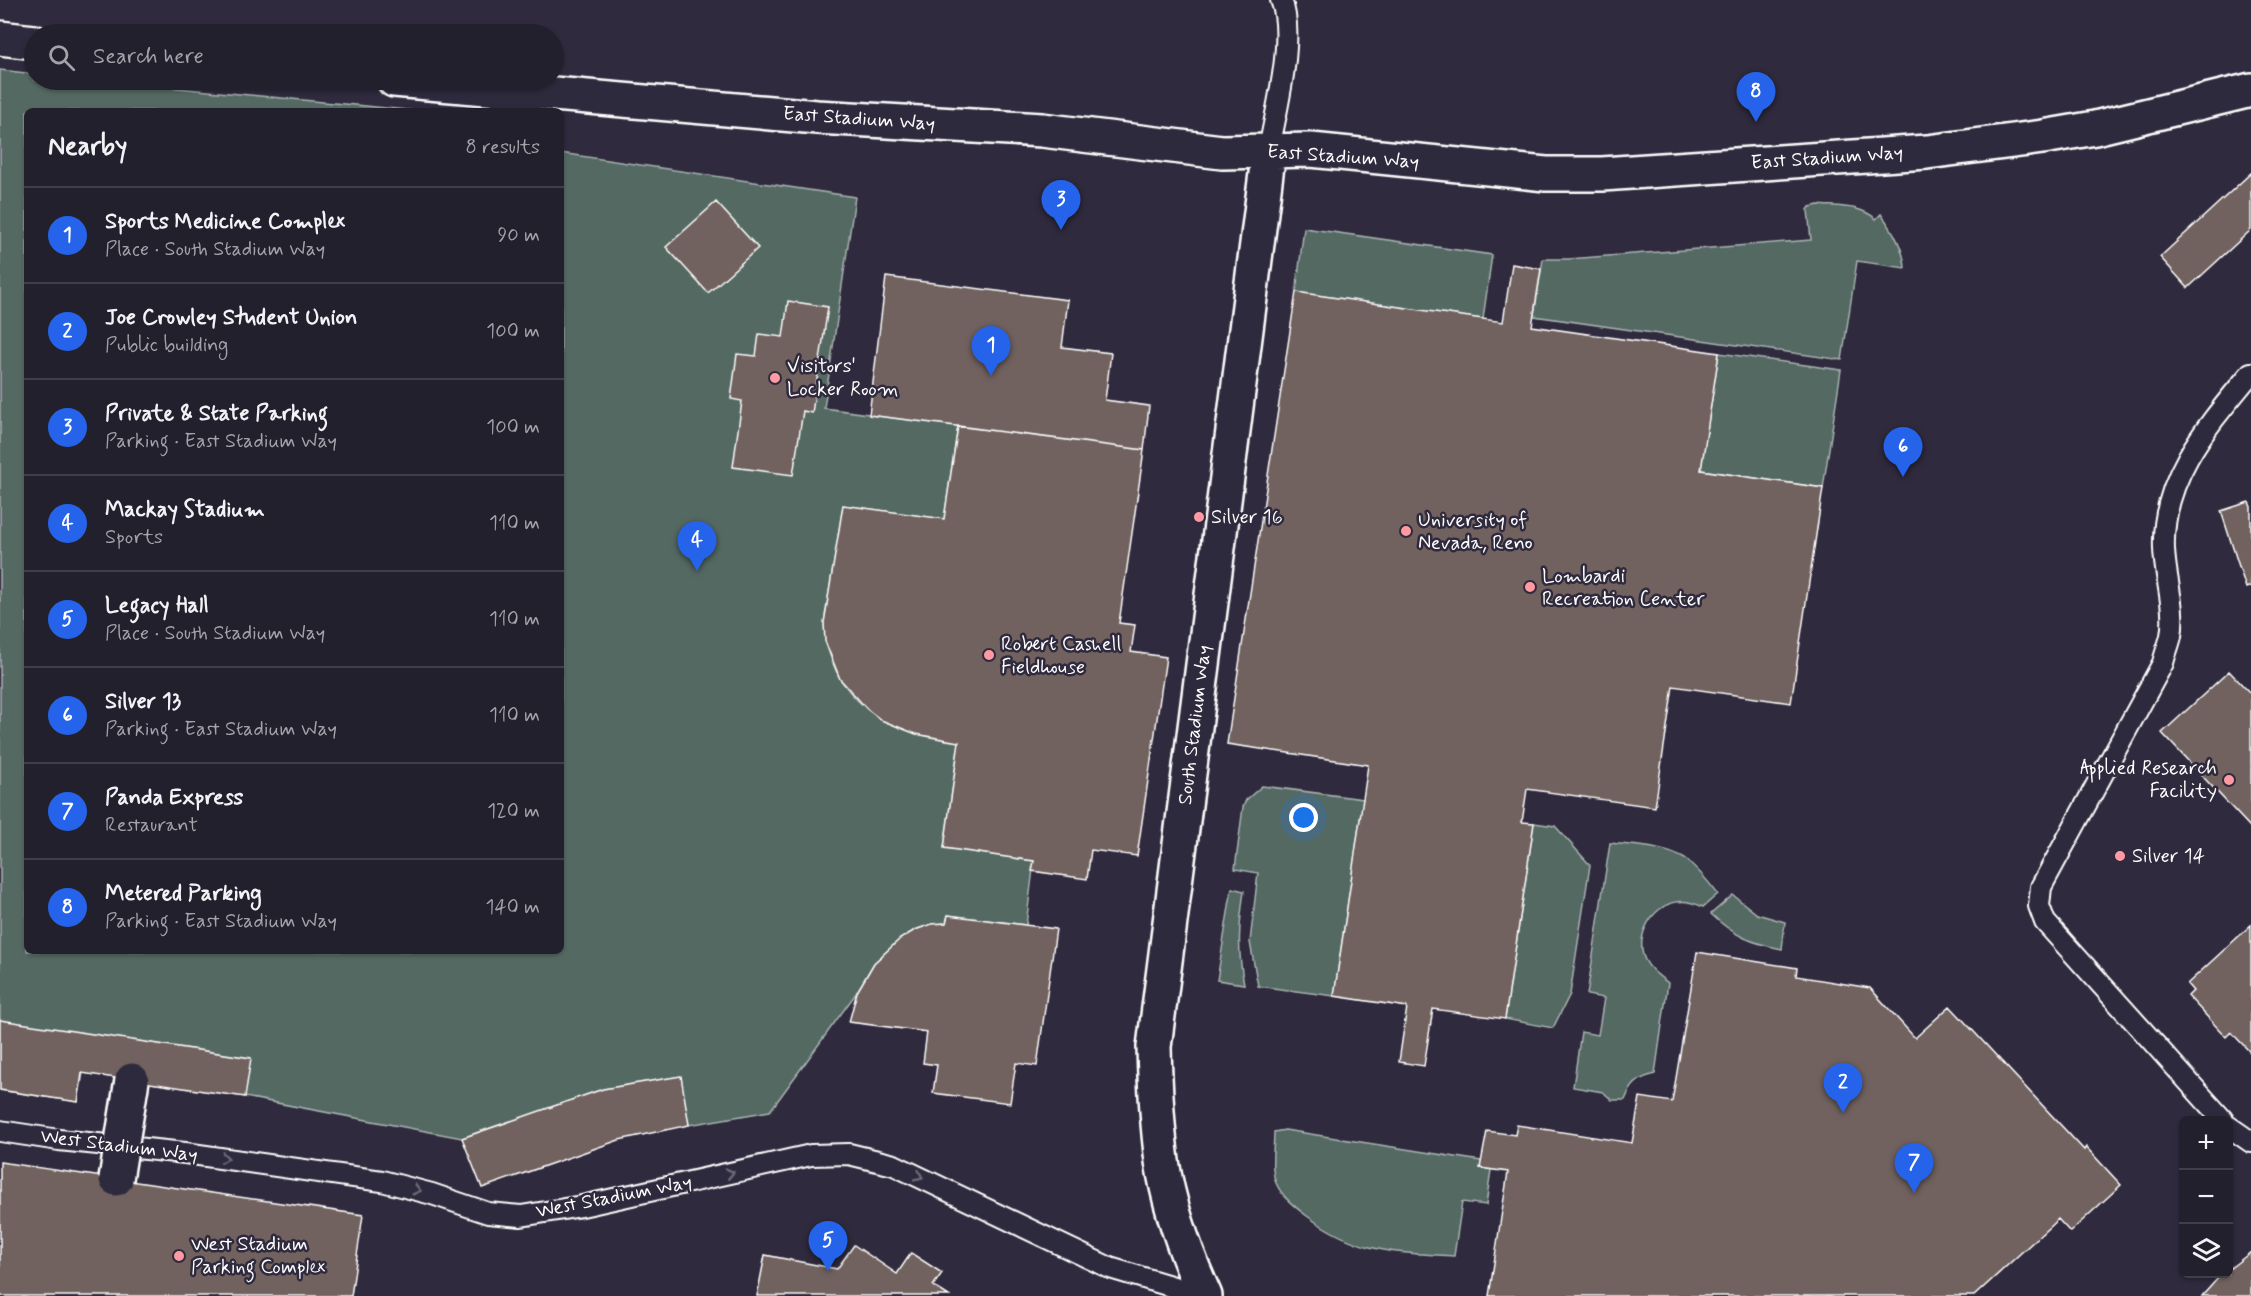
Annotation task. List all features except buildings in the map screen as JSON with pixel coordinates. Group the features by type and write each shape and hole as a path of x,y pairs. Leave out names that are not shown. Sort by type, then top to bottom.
{"street":[{"path":"0,38 24,41"},
{"name":"East Stadium Way","path":"508,90 817,117 1042,130 1222,152 1311,150 1546,174 1602,174 1927,152 2095,128 2251,90"},
{"name":"South Stadium Way","path":"1205,1296 1190,1262 1162,1163 1154,1047 1269,150"},
{"path":"116,1179 132,1080"}],"lane":[{"path":"1269,150 1288,41 1286,12 1281,0"},
{"path":"2219,1116 2046,922 2039,906 2041,887 2163,663 2171,634 2164,550 2165,517 2176,480 2199,439 2251,373"},
{"path":"2233,1129 2251,1142"},
{"name":"West Stadium Way","path":"0,1131 59,1140 185,1153 382,1181 432,1194 488,1213 521,1216 582,1206 811,1155 849,1154 894,1165 1110,1268 1205,1296"}],"green space":[{"path":"0,70 24,73 24,90 198,90 387,108 24,108 24,954 564,954 564,153 855,197 824,408 958,426 944,519 843,505 824,623 828,650 837,673 850,693 867,709 909,731 959,742 944,847 1034,861 1026,925 948,915 946,923 932,924 915,930 900,939 874,963 857,992 770,1111 689,1125 680,1076 603,1089 462,1138 245,1097 83,1073 78,1102 0,1090"},
{"path":"1818,205 1856,209 1876,219 1881,214 1890,226 1903,253 1905,268 1857,261 1842,360 1534,316 1543,259 1569,259 1811,240 1808,210"},
{"path":"1304,228 1492,255 1483,319 1296,292"},
{"path":"1719,353 1841,370 1823,488 1701,470"},
{"path":"1262,786 1363,799 1334,996 1258,986 1250,942 1258,873 1235,869 1243,807 1246,800"},
{"path":"1534,823 1555,826 1590,865 1570,994 1553,1028 1505,1019"},
{"path":"1610,843 1667,851 1685,859 1703,875 1718,894 1703,907 1683,901 1667,905 1659,910 1647,924 1642,942 1645,960 1652,970 1668,983 1655,1074 1636,1083 1625,1100 1612,1100 1603,1092 1573,1087 1581,1032 1598,1035 1604,998 1587,995"},
{"path":"1232,888 1244,891 1240,959 1244,984 1217,980"},
{"path":"1733,895 1757,914 1785,922 1782,949 1744,937 1727,928 1711,914"},
{"path":"1285,1130 1481,1161 1491,1170 1486,1205 1462,1202 1454,1256 1394,1252 1360,1244 1344,1238 1307,1216 1282,1193 1273,1171 1274,1132"}],"place":[{"name":"Metered Parking","path":"1756,122"},
{"name":"Private & State Parking","path":"1061,230"},
{"name":"Sports Medicine Complex","path":"991,376"},
{"name":"Visitors' Locker Room","path":"775,378"},
{"name":"Silver 13","path":"1903,477"},
{"name":"Silver 16","path":"1199,517"},
{"name":"University of Nevada, Reno","path":"1406,531"},
{"name":"Mackay Stadium","path":"697,571"},
{"name":"Lombardi Recreation Center","path":"1530,587"},
{"name":"Robert Cashell Fieldhouse","path":"989,655"},
{"name":"Applied Research Facility","path":"2229,780"},
{"name":"Silver 14","path":"2120,856"},
{"name":"Joe Crowley Student Union","path":"1843,1113"},
{"name":"Panda Express","path":"1914,1193"},
{"name":"West Stadium Parking Complex","path":"179,1256"},
{"name":"Legacy Hall","path":"828,1271"}]}
